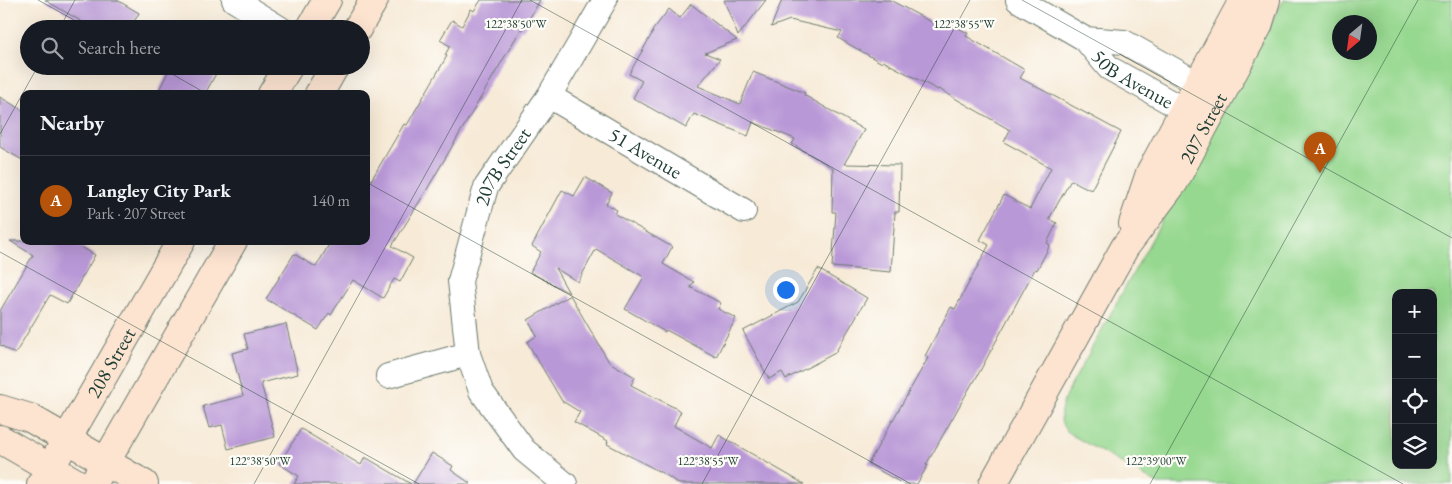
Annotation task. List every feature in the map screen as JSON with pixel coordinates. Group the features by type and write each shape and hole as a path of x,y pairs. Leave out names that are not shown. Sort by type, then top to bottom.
{"street":[{"path":"234,0 266,20"},
{"path":"315,20 327,0"},
{"path":"362,20 374,0"},
{"name":"207B Street","path":"565,484 524,450 481,391 468,354 460,281 486,187 549,96 605,0"},
{"name":"50B Avenue","path":"1018,0 1085,39 1109,68 1184,110 1213,109 1198,84 1124,42 1085,39"},
{"name":"207 Street","path":"1125,247 1150,173 1239,8 1246,0"},
{"name":"207 Street","path":"993,484 1125,247 1174,182 1258,26 1266,0"},
{"path":"274,90 284,75"},
{"path":"321,90 330,75"},
{"name":"51 Avenue","path":"549,96 744,211"},
{"name":"208 Street","path":"45,476 179,245"},
{"path":"99,473 231,245"},
{"path":"388,376 468,354"},
{"path":"0,410 30,418 67,439 99,473 144,484"},
{"path":"0,439 45,476 78,484"}],"green space":[{"path":"1284,0 1452,0 1452,484 1158,484 1070,434 1062,424 1063,402"}],"building":[{"path":"45,0 117,0 139,13 135,20 79,20"},
{"path":"481,0 540,0 392,246 413,258 400,282 394,279 383,298 353,280 331,315 329,313 318,330 266,299 294,254 316,267 329,245 370,245 370,182 404,124 407,125 447,56 445,55 450,46 440,40 452,20 462,26 471,9 474,11"},
{"path":"724,0 766,0 738,36"},
{"path":"782,0 890,0 939,26 942,20 968,33 966,36 1025,70 1020,78 1121,132 1091,190 1071,180 1049,219 1057,223 1047,243 1050,245 917,484 903,484 868,464 928,358 925,356 951,307 955,309 989,245 980,240 1004,195 1030,209 1051,168 1004,142 1010,130 939,89 883,61 882,63 838,38 842,32 790,20 771,27"},
{"path":"691,4 737,40 705,53 720,59 698,86 740,104 753,72 805,93 804,95 864,130 844,164 900,165 899,212 895,212 891,272 832,267 836,212 832,212 833,168 792,144 795,139 753,122 748,136 694,114 686,128 633,98 642,81 629,74 652,31 669,9 680,18"},
{"path":"166,75 215,75 207,90 159,90"},
{"path":"0,97 20,109 20,159 0,147"},
{"path":"585,177 612,193 606,204 617,210 615,214 672,247 663,264 694,282 690,287 721,303 718,309 736,318 716,357 666,330 665,332 625,309 644,277 596,249 578,282 555,268 569,293 530,272 541,252 532,246 562,190 574,196"},
{"path":"10,241 20,241 20,245 78,245 95,255 67,304 50,295 15,354 0,345 0,311 33,255"},
{"path":"818,269 867,298 835,353 786,379 782,372 769,379 743,331 798,302"},
{"path":"570,295 609,362 635,377 631,385 681,411 674,426 712,448 719,435 804,484 679,484 666,475 607,444 608,441 574,422 580,412 562,401 527,342 537,336 528,320"},
{"path":"286,324 298,374 261,383 275,437 228,449 222,425 209,428 203,406 243,396 232,353 248,349 244,334"},
{"path":"301,429 361,465 365,457 411,484 294,484 299,476 279,464"},
{"path":"432,453 453,466 451,470 471,484 413,484"}],"place":[{"name":"Langley City Park","path":"1320,173"}]}
